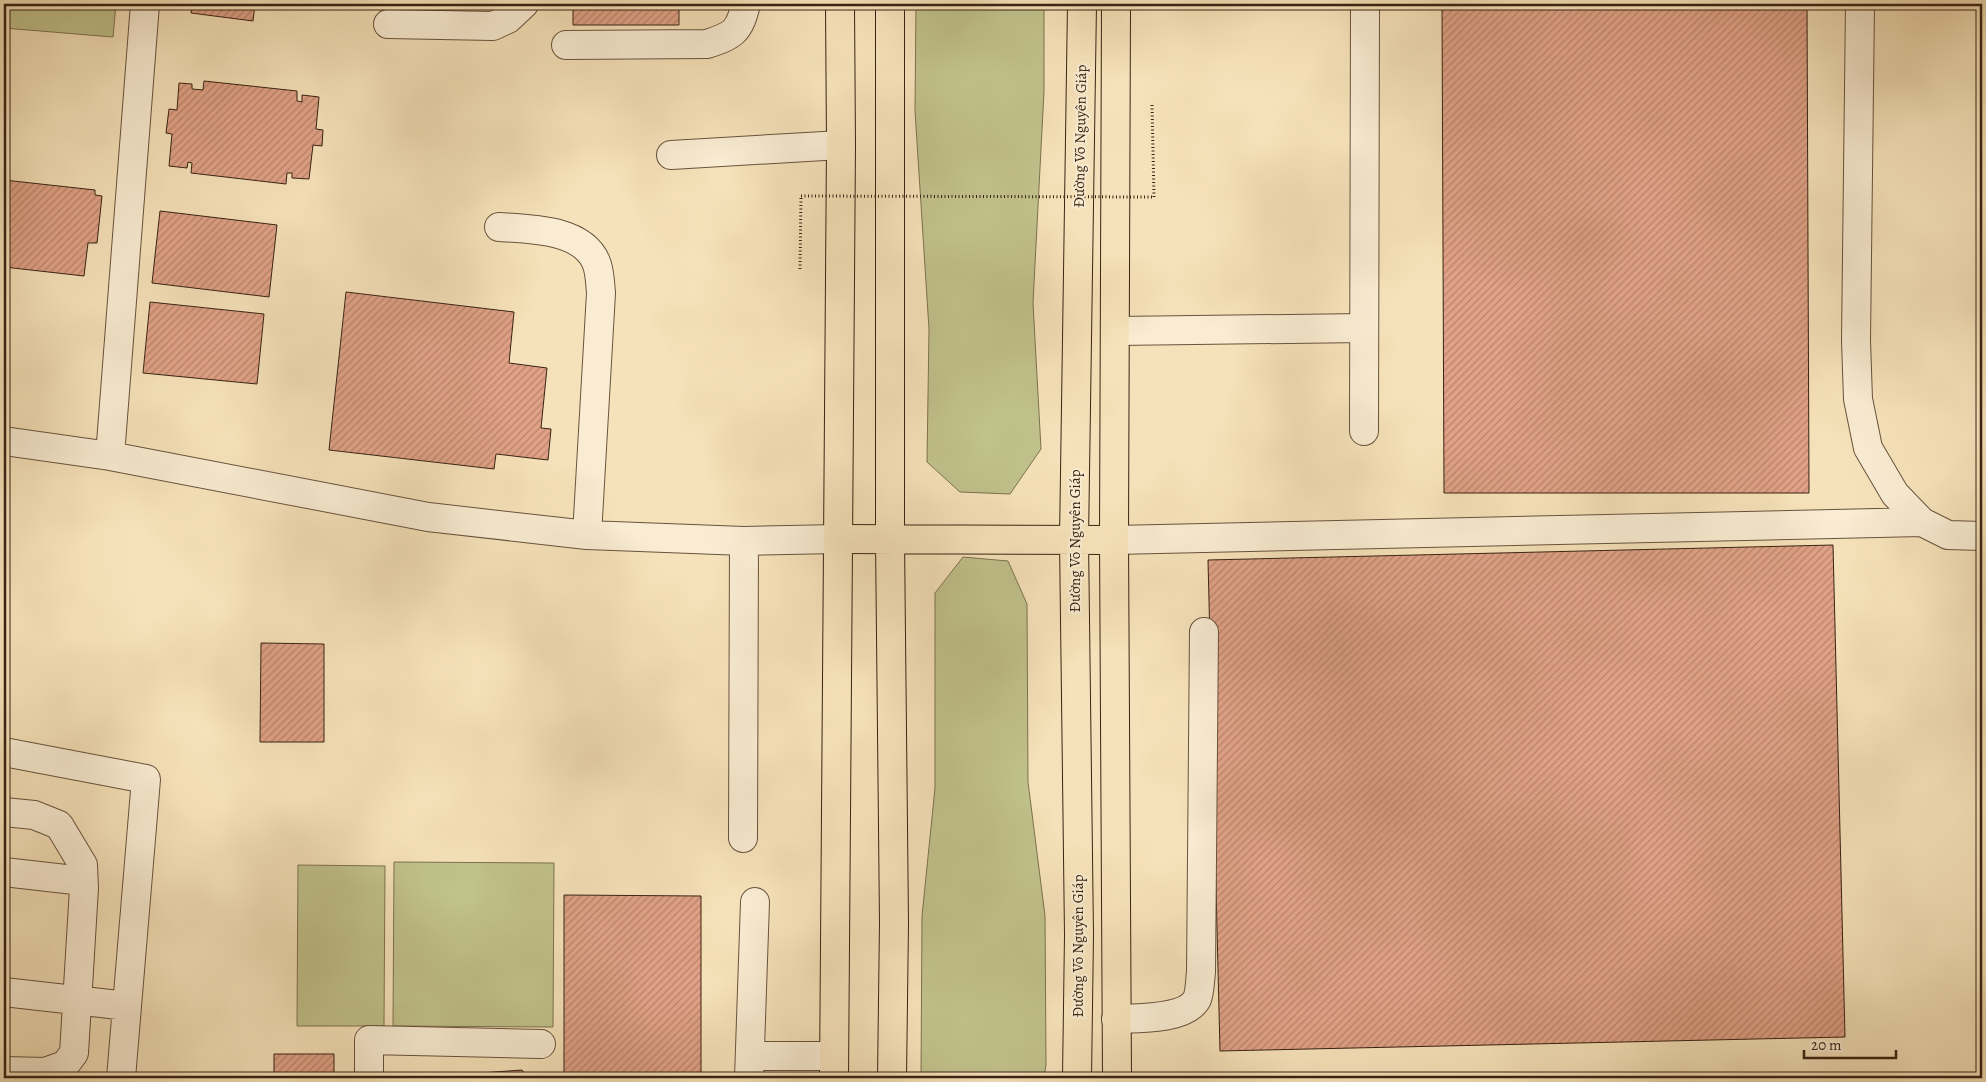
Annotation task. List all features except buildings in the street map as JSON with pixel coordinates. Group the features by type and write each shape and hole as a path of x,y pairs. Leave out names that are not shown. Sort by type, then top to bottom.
{"main road":[{"path":"834,1067 841,145 840,4"},
{"path":"890,4 890,540 894,922 892,1078"},
{"name":"Đường Võ Nguyên Giáp","path":"1077,1078 1079,935 1074,540 1082,4"},
{"path":"1116,4 1114,540 1116,1078"},
{"path":"838,539 1114,540"}],"street":[{"path":"110,456 145,4"},
{"path":"388,24 493,26 508,19 524,4"},
{"path":"566,45 707,44 728,37 741,23 746,4"},
{"path":"1364,431 1365,4"},
{"path":"1860,4 1856,341 1858,399 1868,448 1895,494 1922,522 1948,535 1982,536"},
{"path":"671,155 841,145"},
{"path":"499,227 545,230 583,244 596,262 601,293 588,535"},
{"path":"1116,331 1364,328"},
{"path":"4,441 110,456 428,517 588,535 744,541 838,539"},
{"path":"1114,540 1922,522"},
{"path":"743,838 744,541"},
{"path":"1116,1019 1164,1016 1186,1010 1197,999 1201,972 1204,632"},
{"path":"4,752 146,778 121,1078"},
{"path":"4,812 34,815 59,825 83,865 74,1052 65,1065 45,1072 4,1071"},
{"path":"4,872 83,881"},
{"path":"755,902 750,1067 834,1067"},
{"path":"4,992 127,1006"},
{"path":"369,1078 369,1040 541,1044"}],"path":[{"path":"800,269 800,196 1154,197 1152,105"}],"green space":[{"path":"4,4 116,4 113,37 4,28"},
{"path":"916,4 1044,4 1044,91 1033,303 1041,449 1010,494 960,492 927,462 929,329 915,111"},
{"path":"963,557 1008,561 1027,604 1028,782 1045,916 1046,1065 1044,1078 921,1078 922,916 935,788 935,593"},
{"path":"394,862 554,863 553,1027 393,1026"},
{"path":"298,865 385,866 384,1026 297,1026"}]}
